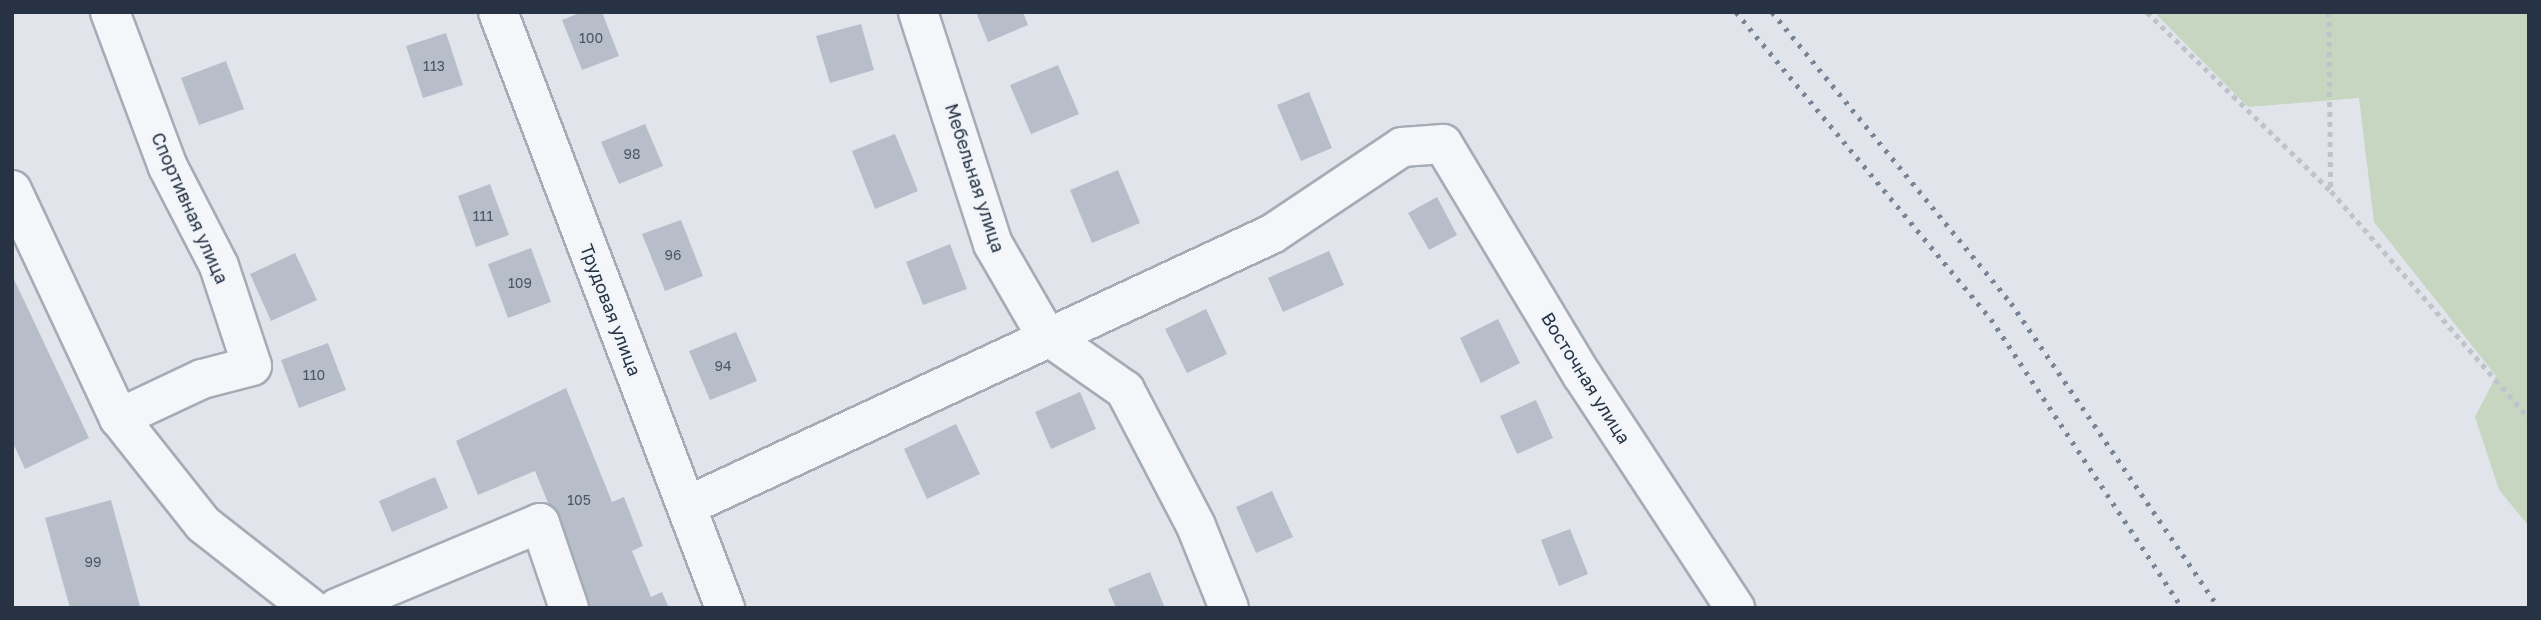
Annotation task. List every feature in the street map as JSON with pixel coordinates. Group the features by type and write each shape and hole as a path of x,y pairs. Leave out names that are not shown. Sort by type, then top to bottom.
{"street":[{"name":"Спортивная улица","path":"110,12 168,167 219,266 252,366 202,379 119,418"},
{"name":"Трудовая улица","path":"498,12 689,505 725,608"},
{"name":"Мебельная улица","path":"918,12 993,244 1045,334 1125,390 1196,526 1228,608"},
{"name":"Восточная улица","path":"1045,334 1272,234 1402,147 1443,144 1582,375 1735,608"},
{"path":"12,190 119,418 203,524 310,608"},
{"path":"689,505 1045,334"},
{"path":"337,608 540,523 569,608"}],"path":[{"path":"2147,12 2331,191 2529,418"},
{"path":"2329,12 2331,191"}],"green space":[{"path":"2529,12 2529,548 2528,525 2499,490 2475,417 2496,376 2374,222 2359,98 2248,107 2156,14"}],"building":[{"path":"582,12 602,12 619,56 582,70 562,20"},
{"path":"976,12 1023,12 1028,25 988,42"},
{"path":"861,24 874,70 830,83 816,36"},
{"path":"446,33 463,85 423,98 406,46"},
{"path":"226,61 244,109 199,125 181,78"},
{"path":"1058,65 1079,114 1031,134 1010,85"},
{"path":"1309,92 1332,148 1301,161 1277,105"},
{"path":"645,124 663,166 619,184 601,142"},
{"path":"895,134 918,191 875,209 852,151"},
{"path":"1118,170 1140,223 1092,243 1070,190"},
{"path":"490,184 509,235 476,247 458,196"},
{"path":"1437,197 1457,235 1429,250 1408,213"},
{"path":"681,220 703,276 665,291 642,234"},
{"path":"950,244 967,289 923,305 906,262"},
{"path":"531,248 551,302 508,318 488,264"},
{"path":"1329,251 1344,285 1283,312 1268,278"},
{"path":"295,253 317,300 271,321 250,274"},
{"path":"12,275 89,438 25,469 12,441"},
{"path":"1206,309 1227,354 1187,373 1165,329"},
{"path":"1498,319 1520,363 1481,383 1460,338"},
{"path":"736,332 757,381 710,400 689,351"},
{"path":"328,343 346,390 299,408 281,360"},
{"path":"566,388 612,502 624,497 643,546 632,551 651,597 662,592 669,608 591,608 535,471 478,495 456,441"},
{"path":"1080,392 1096,429 1051,449 1035,412"},
{"path":"1536,400 1553,438 1517,454 1500,416"},
{"path":"956,424 980,474 927,499 904,449"},
{"path":"435,477 448,508 392,532 379,501"},
{"path":"1272,491 1293,537 1256,553 1236,507"},
{"path":"111,500 140,606 70,608 45,518"},
{"path":"1570,529 1588,574 1559,586 1541,540"},
{"path":"1150,572 1165,608 1116,608 1108,589"}],"railway":[{"path":"1736,12 1991,319 2182,608"},
{"path":"1772,12 2011,303 2219,608"}]}
